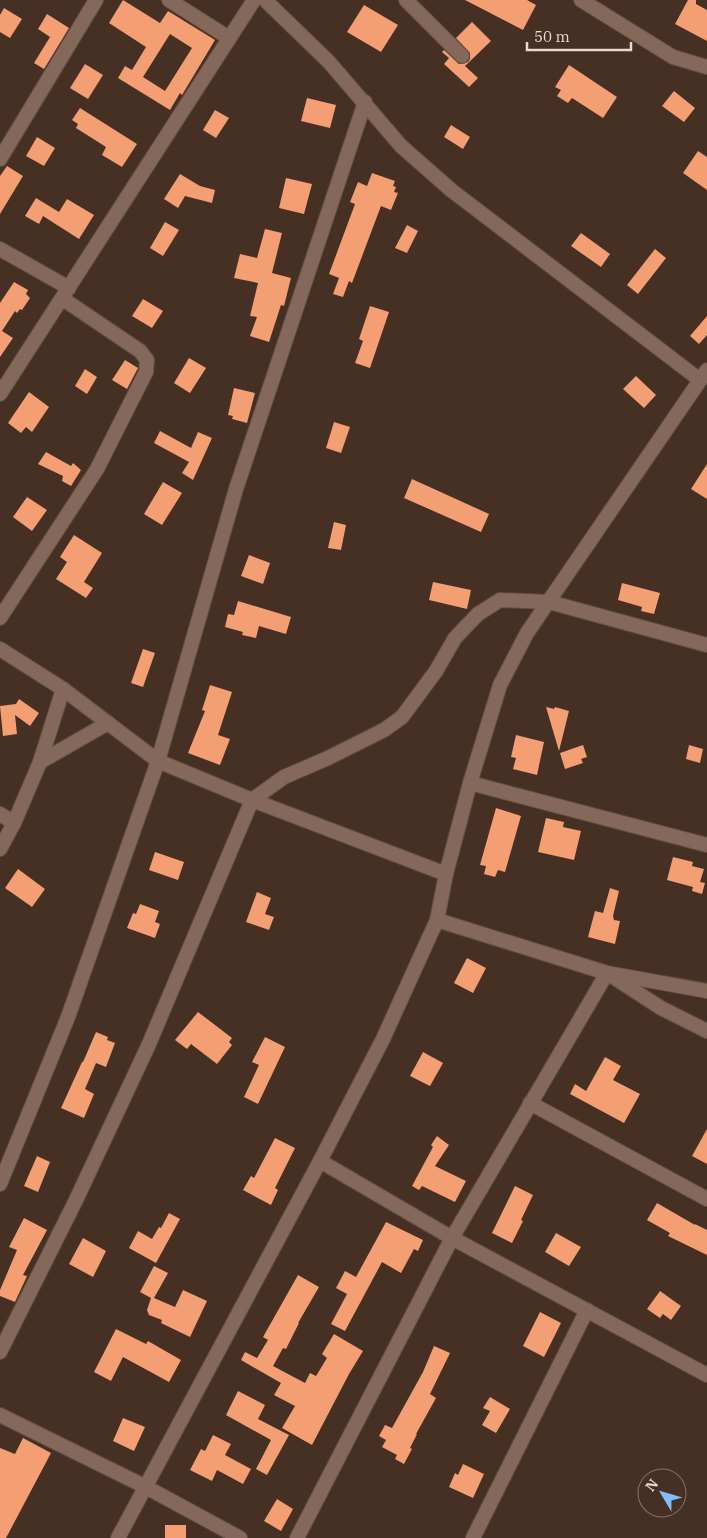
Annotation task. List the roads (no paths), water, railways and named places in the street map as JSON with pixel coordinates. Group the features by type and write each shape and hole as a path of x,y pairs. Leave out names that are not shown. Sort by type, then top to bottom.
{"street":[{"path":"0,160 96,0"},
{"path":"169,0 229,38"},
{"path":"0,394 254,0"},
{"path":"118,1538 383,1040 437,920 446,874 470,783 500,686 526,633 704,375 451,190 401,146 329,62 265,0"},
{"path":"406,0 462,56"},
{"path":"581,0 674,58 707,67"},
{"path":"0,1184 68,1017 158,761 236,489 365,102"},
{"path":"0,249 66,294 140,351 147,360 146,372 97,469 0,618"},
{"path":"0,1352 76,1200 149,1044 252,800 284,777 328,758 384,730 402,717 436,671 455,638 478,614 500,600 549,602 707,645"},
{"path":"0,649 63,689 158,761 252,800 446,874"},
{"path":"0,849 14,823 40,762 63,689"},
{"path":"40,762 108,723"},
{"path":"470,783 707,845"},
{"path":"0,814 14,823"},
{"path":"437,920 607,973 707,991"},
{"path":"607,973 661,1008 707,1032"},
{"path":"297,1538 452,1238 607,973"},
{"path":"530,1103 707,1199"},
{"path":"320,1161 452,1238 707,1375"},
{"path":"473,1538 588,1310"},
{"path":"0,1414 144,1486 240,1538"}]}
